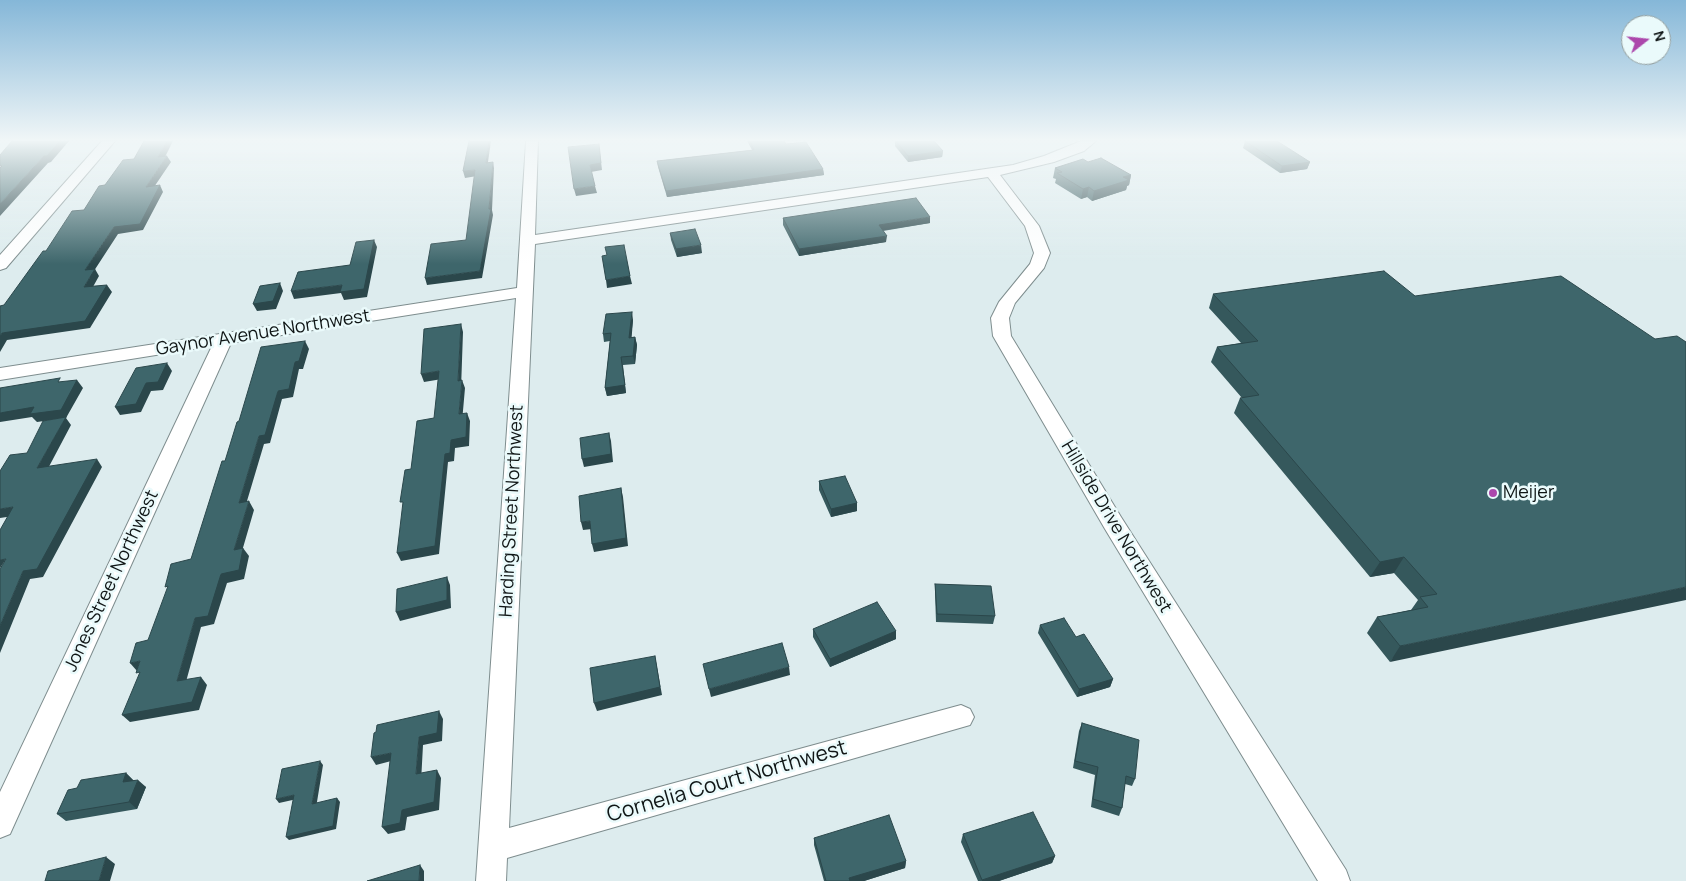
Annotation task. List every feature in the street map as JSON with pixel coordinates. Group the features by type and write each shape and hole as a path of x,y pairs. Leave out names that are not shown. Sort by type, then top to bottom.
{"street":[{"path":"0,264 73,182"},
{"name":"Harding Street Northwest","path":"490,881 525,292 530,182"},
{"path":"526,241 923,182"},
{"name":"Hillside Drive Northwest","path":"999,182 1032,226 1042,253 1038,265 1007,302 1000,318 1002,336 1113,523 1335,881"},
{"name":"Gaynor Avenue Northwest","path":"0,374 525,292"},
{"name":"Jones Street Northwest","path":"0,824 224,339"},
{"name":"Cornelia Court Northwest","path":"492,847 961,717"}],"building":[{"path":"0,182 20,182 0,204"},
{"path":"107,182 149,182 146,187 160,185 140,224 114,227 85,270 95,269 84,287 107,285 85,321 2,333 0,336 0,306 4,305 43,251 46,251 72,211 84,210 99,186 105,185"},
{"path":"473,182 491,182 489,209 491,209 480,271 425,278 431,244 466,240"},
{"path":"573,182 594,182 595,186 574,189"},
{"path":"663,182 729,182 666,191"},
{"path":"1072,182 1122,182 1094,191 1089,187 1083,189"},
{"path":"916,198 930,217 879,225 887,236 799,249 783,218"},
{"path":"695,229 701,245 676,249 670,233"},
{"path":"374,240 364,289 340,292 342,285 291,291 298,272 350,265 356,242"},
{"path":"624,245 630,276 606,280 602,256 607,255 605,247"},
{"name":"Meijer","path":"1384,271 1415,296 1561,276 1655,339 1677,336 1686,342 1686,587 1400,646 1377,617 1428,607 1420,597 1437,594 1404,557 1380,562 1240,398 1259,395 1217,347 1258,341 1213,294"},
{"path":"280,283 273,301 253,304 260,286"},
{"path":"632,312 629,338 635,337 633,356 621,357 625,385 605,388 611,333 603,334 606,314"},
{"path":"461,324 458,381 462,380 459,414 467,413 466,437 451,440 450,453 445,454 435,546 397,553 403,502 400,502 405,470 411,469 417,421 434,418 439,371 421,374 424,329"},
{"path":"305,341 299,361 295,362 289,389 278,391 265,435 259,436 239,503 249,501 234,550 243,548 239,570 221,574 208,616 195,618 177,681 201,677 192,702 122,715 140,672 136,673 140,661 130,663 136,643 148,640 168,586 165,587 171,564 191,559 222,461 225,461 237,422 239,421 261,347"},
{"path":"167,363 158,382 146,383 136,404 115,407 136,368"},
{"path":"60,378 58,382 77,380 61,410 30,414 34,407 0,413 0,388"},
{"path":"66,417 37,468 97,459 37,569 23,571 0,626 0,569 6,559 0,560 0,530 13,507 0,509 0,471 10,455 27,453 43,421"},
{"path":"609,433 611,454 582,459 580,438"},
{"path":"845,476 857,503 831,509 819,481"},
{"path":"621,488 626,538 592,544 590,521 581,522 579,496"},
{"path":"447,577 447,600 396,612 397,589"},
{"path":"935,584 991,586 995,616 937,614"},
{"path":"877,602 896,631 830,659 813,629"},
{"path":"1064,618 1076,637 1084,634 1113,679 1079,689 1040,625"},
{"path":"782,643 789,667 709,689 703,664"},
{"path":"655,656 660,687 594,703 590,668"},
{"path":"439,711 437,733 419,737 416,774 437,770 434,802 402,810 400,823 382,827 391,753 371,757 377,725"},
{"path":"1082,723 1139,740 1135,779 1126,776 1122,808 1093,799 1098,767 1075,761"},
{"path":"320,761 312,804 337,798 333,826 286,837 294,795 276,799 282,769"},
{"path":"126,773 123,782 138,780 129,802 57,814 68,790 77,788 81,780"},
{"path":"1033,812 1055,856 982,880 963,834"},
{"path":"889,815 906,861 849,878 850,881 826,881 814,838"},
{"path":"106,857 99,881 45,881 48,871"},
{"path":"420,865 419,881 367,881"}],"place":[{"name":"Meijer","path":"1493,493"}]}
